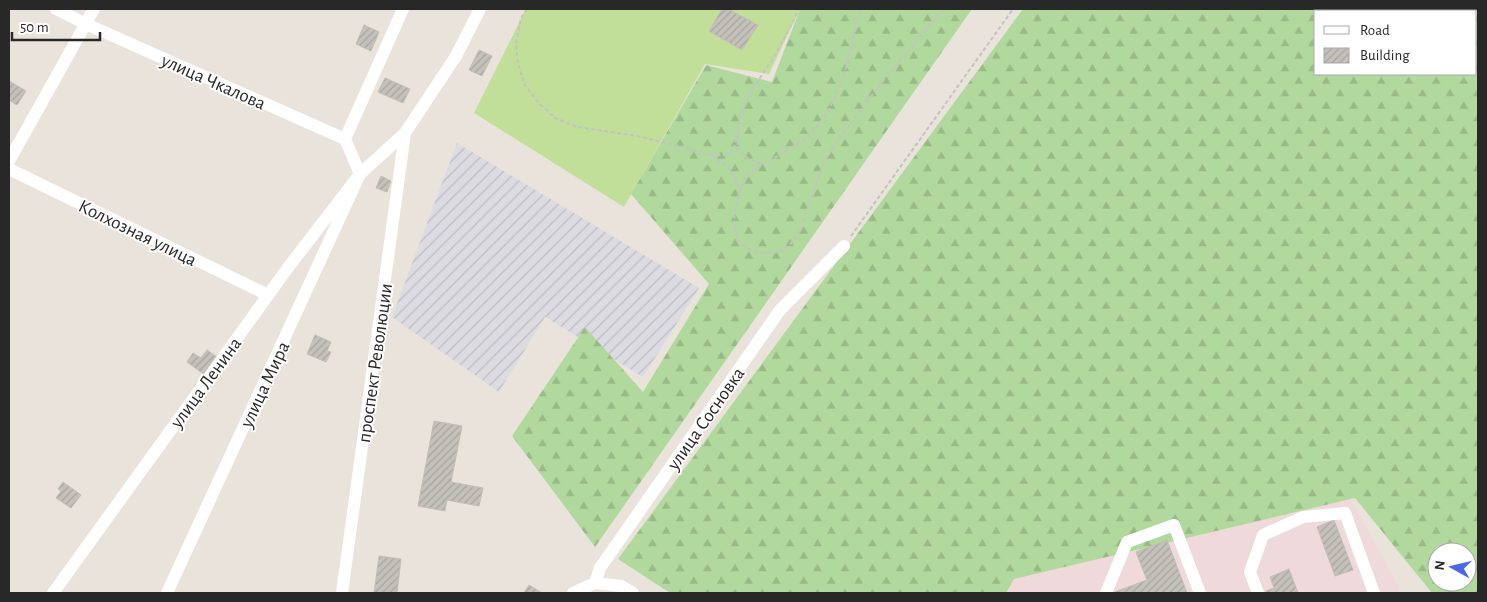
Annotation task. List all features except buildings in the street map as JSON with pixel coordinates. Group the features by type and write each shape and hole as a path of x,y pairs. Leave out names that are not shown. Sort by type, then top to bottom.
{"street":[{"name":"улица Чкалова","path":"56,9 345,139"},
{"path":"9,161 94,9"},
{"path":"360,174 345,139 403,9"},
{"path":"406,133 456,56 480,9"},
{"name":"улица Ленина","path":"53,593 268,296 360,174 406,133"},
{"name":"проспект Революции","path":"342,593 406,133"},
{"name":"Колхозная улица","path":"9,169 268,296"},
{"name":"улица Мира","path":"167,593 360,174"},
{"name":"улица Сосновка","path":"595,582 600,568 780,310 844,246"},
{"path":"1258,593 1250,572 1263,535 1303,517 1346,513 1374,593"},
{"path":"1106,593 1128,542 1174,525 1200,593"},
{"path":"573,593 595,582 621,586 633,593"}],"path":[{"path":"527,9 522,18 516,44 518,63 524,84 538,102 555,118 578,127 645,137 710,155 724,164 734,175 740,190"},
{"path":"710,155 727,155 734,148 742,110 749,94 790,30 799,9"},
{"path":"860,9 842,82 826,114 810,133 786,151 746,174 734,207 734,225 737,239 745,248 761,253 772,253 785,249 797,237 825,161 838,139 871,95 943,9"},
{"path":"844,246 1013,9"},
{"path":"737,134 738,151 748,159 761,164"}],"shaded area":[{"path":"457,143 699,288 643,377 545,317 499,392 392,317"},
{"path":"1320,444 1399,587 1399,593 981,593"}],"green space":[{"path":"526,9 800,9 769,74 705,64 624,207 474,113"},
{"path":"800,9 972,9 595,547 512,436 585,327 643,392 709,284 631,194 706,65 772,82"},
{"path":"1023,9 1468,10 1314,10 1314,75 1477,75 1477,16 1478,593 1431,592 1477,592 1477,542 1427,542 1427,587 1355,498 1014,579 1006,593 670,593 618,559"}]}
